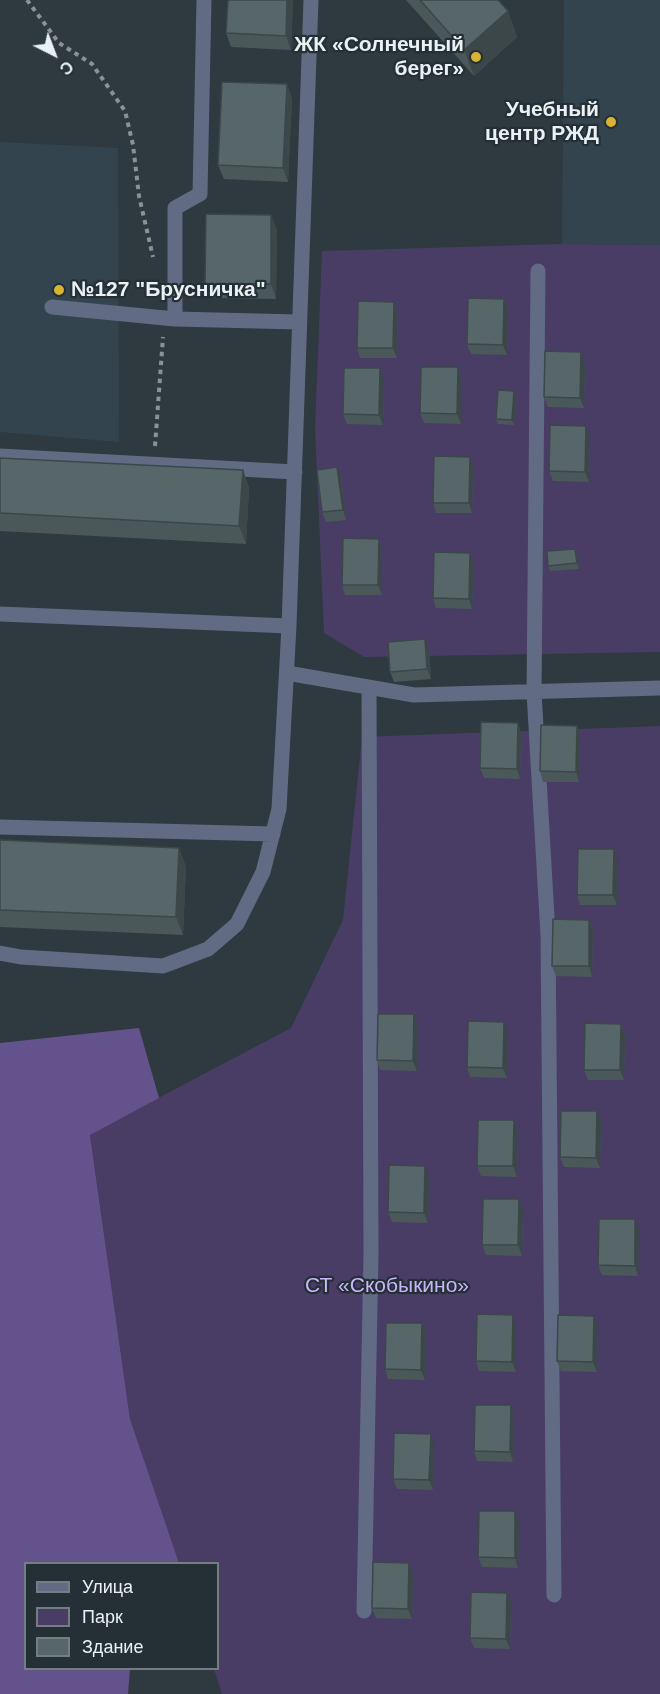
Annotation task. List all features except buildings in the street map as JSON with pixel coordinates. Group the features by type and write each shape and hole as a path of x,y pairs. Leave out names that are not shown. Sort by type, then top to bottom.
{"street":[{"path":"170,319 175,208 200,195 204,0"},
{"path":"0,953 21,957 162,966 208,949 237,924 263,872 279,809 287,673 311,0"},
{"path":"538,271 534,692 548,935 554,1595"},
{"path":"52,307 170,319 299,322"},
{"path":"0,456 295,472"},
{"path":"0,614 289,626"},
{"path":"287,673 414,694 660,688"},
{"path":"364,1611 371,1254 369,687"},
{"path":"0,827 273,834"}],"path":[{"path":"27,0 59,43 92,64 125,111 133,146 139,196 155,264"},
{"path":"153,464 170,319"}],"shaded area":[{"name":"Учебный центр РЖД","path":"564,0 660,0 660,245 562,244"},
{"name":"№127 \"Брусничка\"","path":"0,142 118,148 119,442 0,432"},
{"path":"139,1028 159,1098 90,1135 130,1419 179,1562 24,1562 24,1670 130,1670 128,1694 0,1694 0,1043"}],"green space":[{"path":"562,244 660,245 660,652 364,657 324,633 315,428 322,251"},
{"name":"СТ «Скобыкино»","path":"660,726 660,1694 222,1694 214,1670 219,1670 219,1562 179,1562 130,1419 90,1134 291,1028 343,920 362,737"}],"place":[{"name":"ЖК «Солнечный берег»","path":"476,57"},
{"name":"Учебный центр РЖД","path":"611,122"},
{"name":"№127 \"Брусничка\"","path":"59,290"}]}
